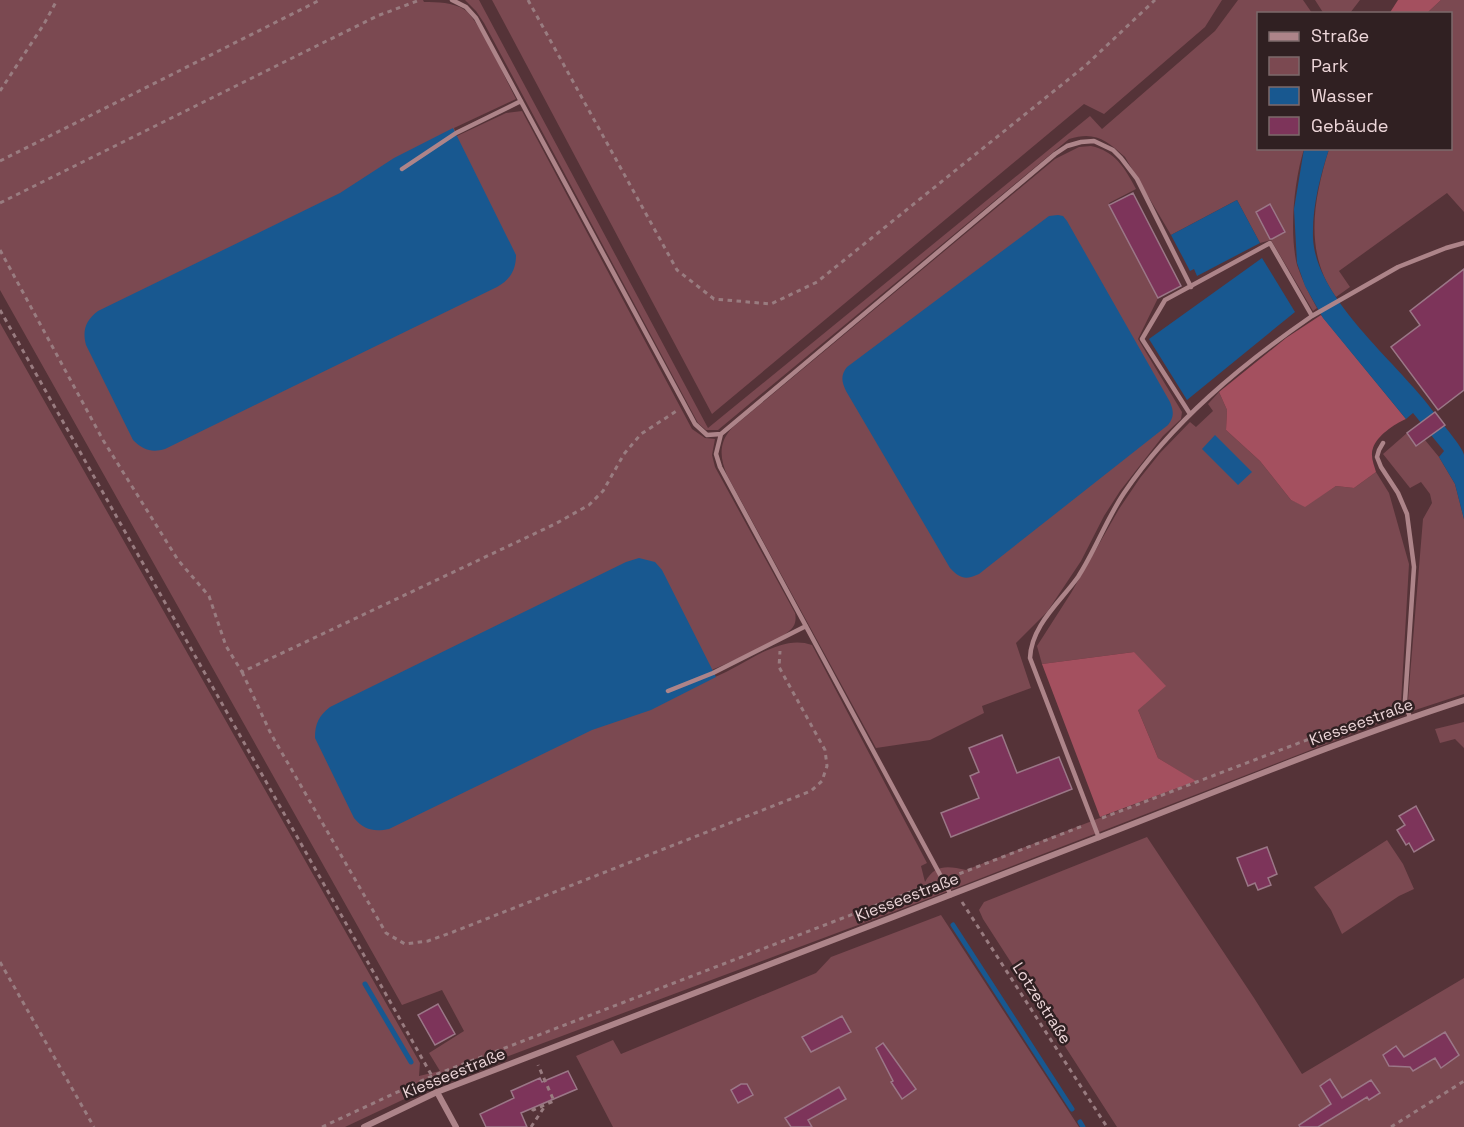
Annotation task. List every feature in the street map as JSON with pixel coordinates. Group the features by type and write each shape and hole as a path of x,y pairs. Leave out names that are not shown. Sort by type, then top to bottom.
{"street":[{"name":"Kiesseestraße","path":"364,1127 437,1092 1301,758 1464,700"},
{"path":"437,1092 456,1127"}],"lane":[{"path":"452,0 466,7 476,18 685,406 695,424 707,435 721,434 1055,154 1068,146 1081,142 1094,141 1103,144 1113,150 1129,168 1191,287"},
{"path":"402,169 456,133 521,101"},
{"path":"1190,414 1142,339 1165,300 1270,243 1312,316"},
{"path":"1099,838 1030,658 1030,646 1036,632 1078,576 1123,494 1154,453 1190,414 1284,335 1318,312 1398,267 1464,243"},
{"path":"721,434 716,454 720,467 953,894"},
{"path":"1383,443 1377,457 1398,493 1407,514 1414,567 1405,701 1410,718"},
{"path":"668,691 714,673 806,626"}],"path":[{"path":"0,91 57,0"},
{"path":"0,161 320,0"},
{"path":"0,202 367,21 420,0"},
{"path":"528,0 677,270 714,299 771,304 818,282 1085,66 1155,0"},
{"path":"0,250 103,440 178,560 209,596 226,646 242,672 272,734 386,933 405,944 436,938 811,791 822,781 827,766 825,750 779,668 779,653 786,638"},
{"path":"0,310 432,1076 322,1127"},
{"path":"242,672 555,524 589,505 603,490 624,454 641,434 685,406"},
{"name":"Lotzestraße","path":"953,894 1107,1127"},
{"path":"0,962 94,1127"},
{"path":"532,1108 533,1110 554,1101 534,1055"},
{"path":"1391,1127 1464,1081"},
{"path":"531,1127 545,1105"}],"green space":[{"path":"0,0 423,0 424,2 450,4 465,10 485,38 516,99 454,128 457,136 506,113 522,111 692,429 705,438 715,439 712,455 715,467 795,613 795,624 788,632 712,670 715,677 762,652 787,643 800,642 812,645 927,863 921,866 925,882 938,869 948,867 966,870 1195,781 1158,758 1138,710 1134,652 1042,664 1037,646 1140,478 1190,422 1196,427 1213,411 1208,404 1219,392 1227,410 1226,430 1260,461 1291,500 1305,506 1336,486 1354,488 1376,472 1389,493 1409,564 1401,703 1408,700 1423,519 1432,503 1430,494 1421,482 1410,488 1383,454 1407,433 1416,446 1425,440 1439,457 1455,484 1464,519 1464,694 1403,714 925,900 447,1079 345,1127 0,1127 0,323 420,1063 419,1076 440,1071 429,1053 464,1031 442,990 402,1005 0,290"},
{"path":"465,0 479,0 708,428 1090,116 1102,129 1215,31 1238,0 1303,0 1311,12 1257,12 1257,150 1304,150 1295,191 1293,237 1297,265 1317,308 1313,311 1271,240 1260,243 1237,200 1171,235 1125,157 1100,139 1078,137 1069,139 718,430 706,430 698,423 476,11"},
{"path":"492,0 1222,0 1205,27 1104,114 1084,104 712,414"},
{"path":"1315,0 1360,0 1351,12 1323,12"},
{"path":"1441,0 1464,0 1464,212 1447,193 1339,271 1350,287 1336,297 1319,262 1314,224 1319,186 1329,150 1452,150 1452,12 1428,12"},
{"path":"1091,146 1113,156 1128,174 1136,189 1109,203 1158,298 1138,339 1182,412 1181,419 1163,436 1120,491 1104,516 1081,561 1047,612 1016,643 1031,688 982,706 984,713 930,740 876,748 727,475 722,457 724,439 732,428 1055,159 1079,147"},
{"path":"1464,722 1464,748 1455,739 1440,743 1435,729"},
{"path":"1147,837 1302,1074 1464,978 1464,1127 1117,1127 979,910 984,902"},
{"path":"1387,840 1403,864 1414,889 1399,896 1342,934 1331,910 1314,887"},
{"path":"941,915 1079,1127 613,1127 576,1056 613,1040 621,1054 816,973 831,957"}],"shaded area":[{"path":"1398,0 1441,0 1428,12 1390,12"},
{"path":"1321,315 1406,419 1386,431 1375,444 1372,454 1376,472 1354,488 1336,486 1305,507 1291,500 1260,461 1226,430 1227,410 1219,392 1286,338"},
{"path":"1134,652 1166,686 1138,710 1158,758 1196,781 1100,817 1042,664"}],"water":[{"path":"453,128 516,255 513,270 505,281 497,287 165,449 148,450 133,440 86,345 85,330 94,314 340,193 394,158"},
{"path":"1304,150 1329,150 1315,204 1313,238 1318,262 1344,309 1421,396 1462,451 1464,455 1464,519 1455,484 1439,457 1444,451 1413,413 1406,419 1323,318 1305,286 1297,263 1294,209"},
{"path":"1237,200 1260,243 1197,276 1194,269 1190,271 1171,235"},
{"path":"1049,216 1063,216 1067,221 1170,402 1172,417 1168,425 979,574 963,577 950,568 846,391 843,376 847,367"},
{"path":"1262,258 1295,312 1187,400 1149,339"},
{"path":"1215,435 1252,472 1238,485 1202,449"},
{"path":"639,558 655,562 662,570 716,677 651,710 592,730 389,829 370,829 354,818 315,738 317,724 326,710 626,562"}],"building":[{"path":"1133,193 1181,286 1158,298 1109,205"},
{"path":"1270,204 1285,232 1272,239 1256,212"},
{"path":"1464,269 1464,390 1438,410 1391,347 1420,325 1410,311"},
{"path":"1435,412 1445,425 1416,446 1407,433"},
{"path":"1002,735 1017,773 1059,757 1072,789 951,837 941,813 979,798 970,776 979,772 969,748"},
{"path":"1416,806 1434,840 1414,852 1409,843 1406,845 1397,830 1405,825 1399,816"},
{"path":"1267,847 1277,874 1268,878 1271,885 1258,890 1255,883 1248,886 1237,858"},
{"path":"438,1004 455,1034 435,1045 418,1015"},
{"path":"842,1016 851,1032 811,1052 802,1037"},
{"path":"1445,1032 1459,1055 1441,1068 1435,1058 1413,1071 1410,1067 1389,1066 1383,1055 1396,1046 1404,1057"},
{"path":"883,1043 916,1089 902,1099 891,1082 893,1081 876,1048"},
{"path":"568,1071 577,1089 521,1113 527,1127 486,1127 480,1114 514,1098 511,1091 540,1078 542,1082"},
{"path":"1330,1079 1342,1098 1371,1080 1380,1093 1369,1100 1367,1097 1318,1127 1300,1127 1299,1125 1331,1104 1320,1086"},
{"path":"741,1084 747,1084 753,1095 738,1103 731,1090"},
{"path":"839,1087 846,1099 808,1120 812,1127 791,1127 785,1118"}],"waterway":[{"path":"953,925 1072,1109"},
{"path":"365,984 411,1062"},
{"path":"1080,1122 1083,1127"}]}
